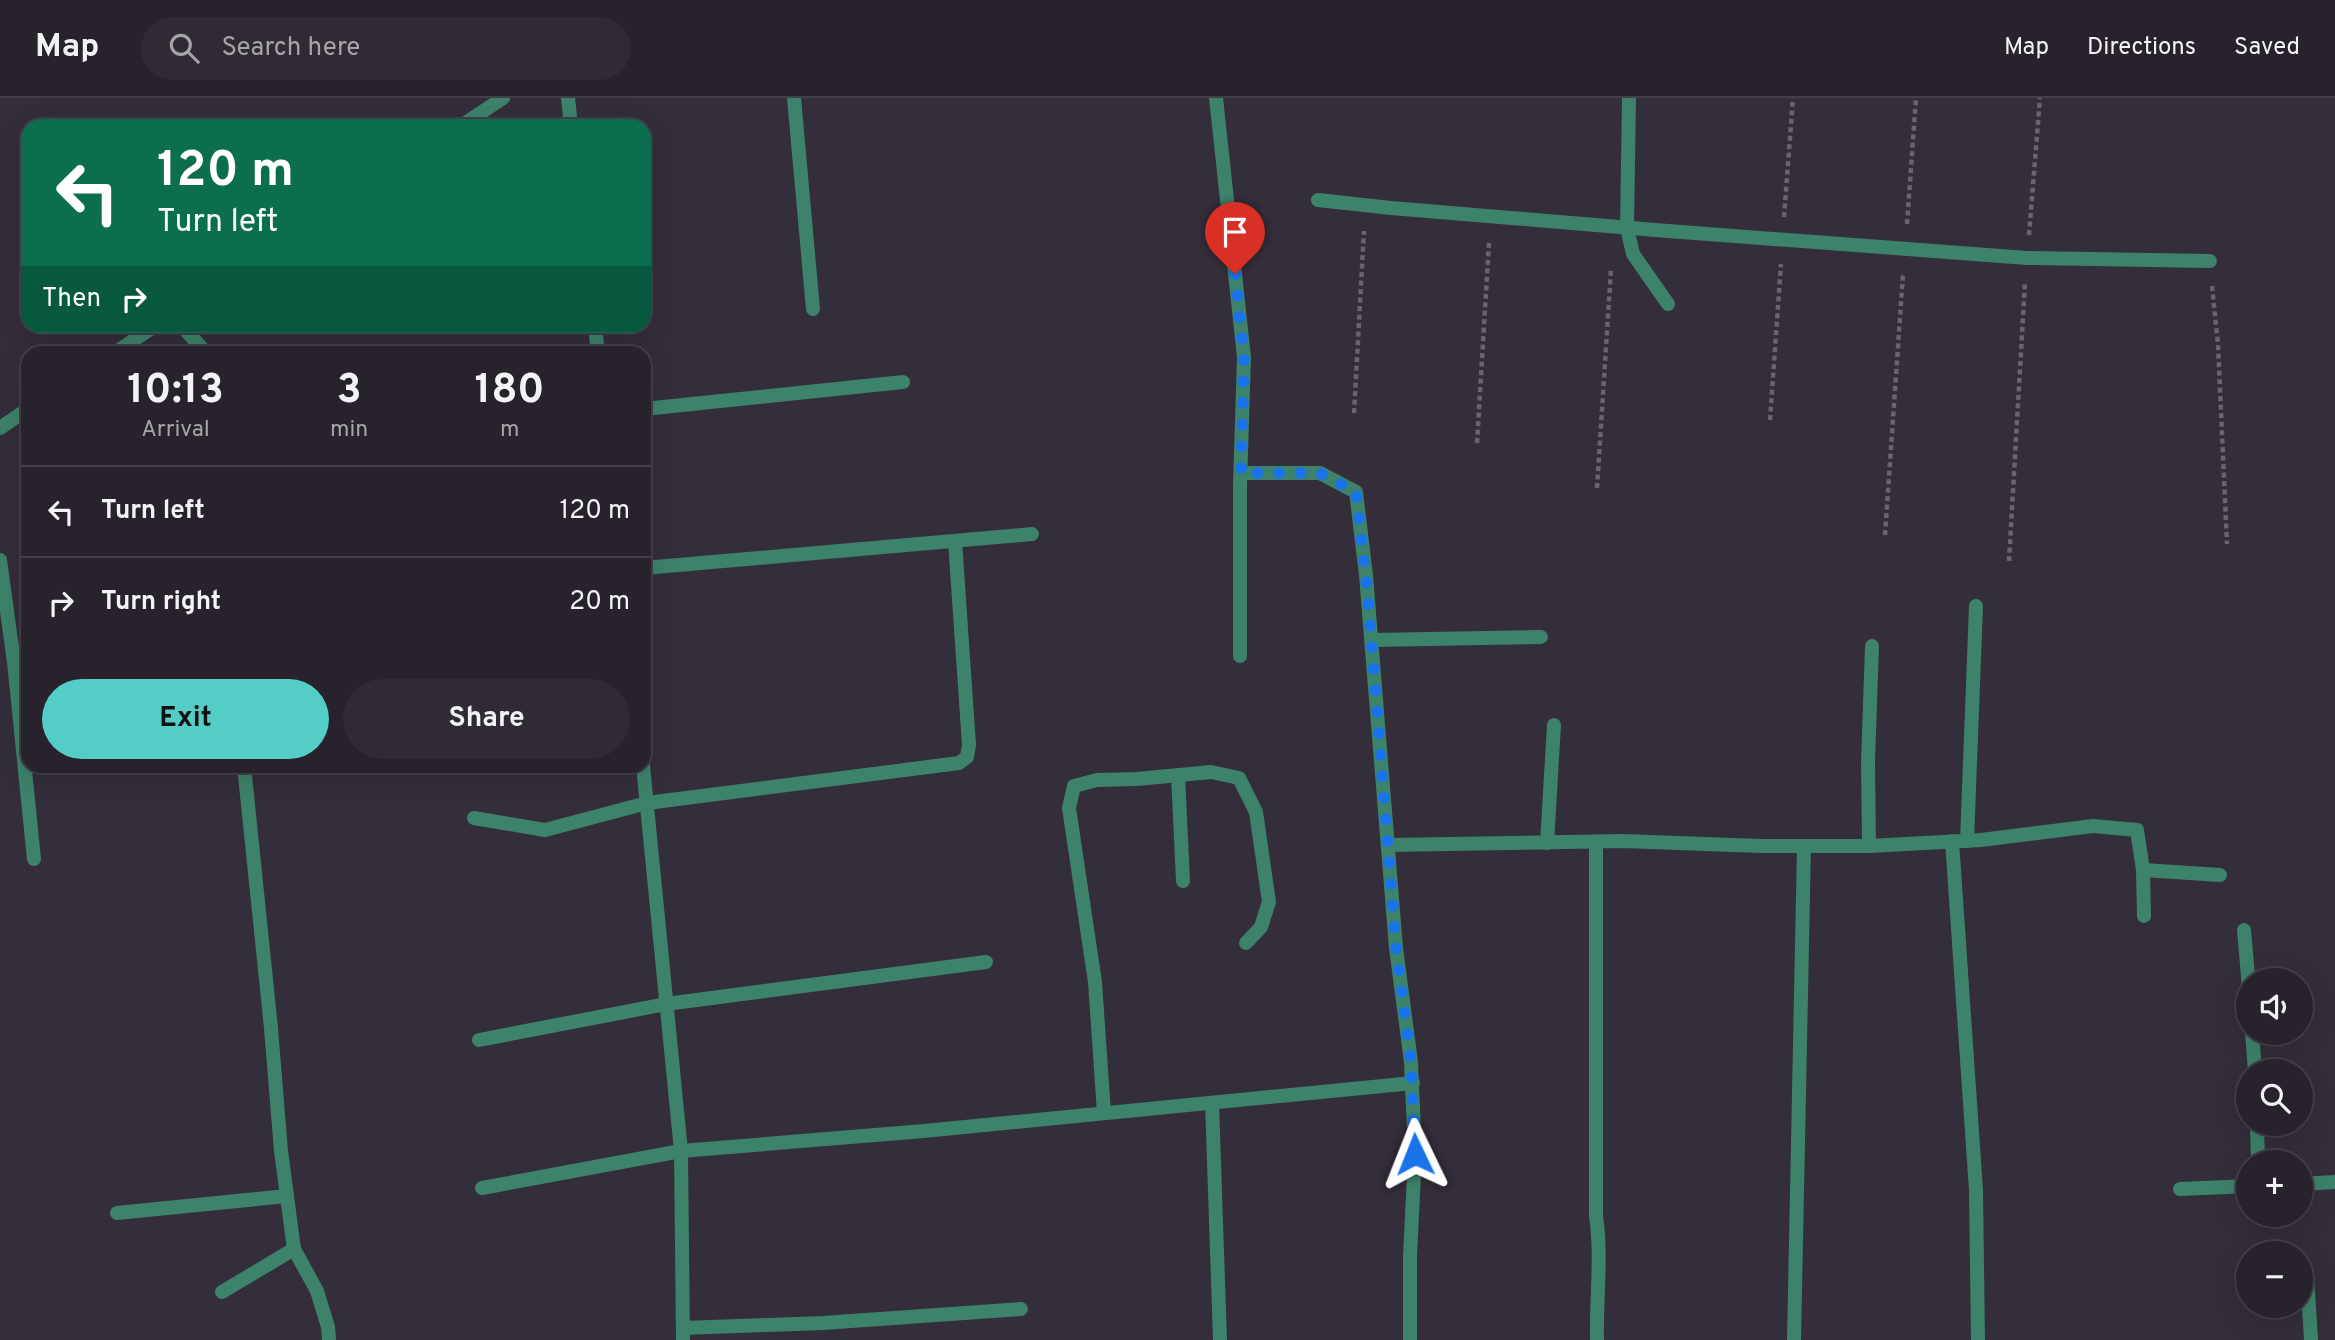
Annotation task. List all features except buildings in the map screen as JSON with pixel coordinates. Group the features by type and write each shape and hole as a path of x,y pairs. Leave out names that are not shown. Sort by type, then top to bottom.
{"street":[{"path":"472,119 503,98"},
{"path":"568,98 570,119"},
{"path":"794,98 813,309"},
{"path":"1216,98 1244,357 1240,656"},
{"path":"1629,98 1620,227 1633,254 1668,304"},
{"path":"1318,200 1490,217 2027,258 2210,261"},
{"path":"125,346 144,333"},
{"path":"651,409 902,382"},
{"path":"0,428 21,414"},
{"path":"1241,473 1320,473 1356,492 1372,640 1396,948 1413,1083 1415,1154 1410,1256 1410,1340"},
{"path":"651,567 1032,534"},
{"path":"474,818 545,830 646,803 959,763 967,757 969,745 955,541"},
{"path":"0,560 21,731"},
{"path":"1976,606 1959,841 1976,1190 1978,1340"},
{"path":"1372,640 1541,637"},
{"path":"1870,846 1868,762 1872,646"},
{"path":"1546,843 1554,725"},
{"path":"1104,1113 1095,982 1069,808 1074,786 1097,780 1211,772 1239,778 1256,811 1269,902 1261,927 1246,943"},
{"path":"25,773 34,859"},
{"path":"245,773 294,1248 317,1291 328,1327 329,1340"},
{"path":"644,773 681,1151 683,1334 1021,1308"},
{"path":"1178,775 1183,881"},
{"path":"1388,845 1596,842 1870,846 1959,841 2093,827 2137,830 2143,870 2144,916"},
{"path":"1596,842 1596,1216 1600,1244 1596,1294 1597,1340"},
{"path":"1794,1340 1804,846"},
{"path":"2143,870 2221,876"},
{"path":"2245,930 2248,968"},
{"path":"478,1040 666,1004 986,962"},
{"path":"482,1188 681,1151 1413,1083"},
{"path":"1212,1103 1220,1340"},
{"path":"2313,1183 2335,1182"},
{"path":"2180,1189 2236,1187"},
{"path":"117,1213 287,1196"},
{"path":"222,1292 294,1248"},
{"path":"2310,1318 2311,1340"}],"path":[{"path":"1770,420 1794,98"},
{"path":"1885,535 1916,98"},
{"path":"2010,561 2027,258 2040,98"},
{"path":"1354,413 1366,205"},
{"path":"1477,443 1490,217"},
{"path":"1597,488 1620,227"},
{"path":"2210,261 2218,345 2227,544"}],"route":[{"path":"1235,274 1244,357 1241,473 1320,473 1356,492 1368,597 1396,948 1411,1062 1415,1154"}]}
